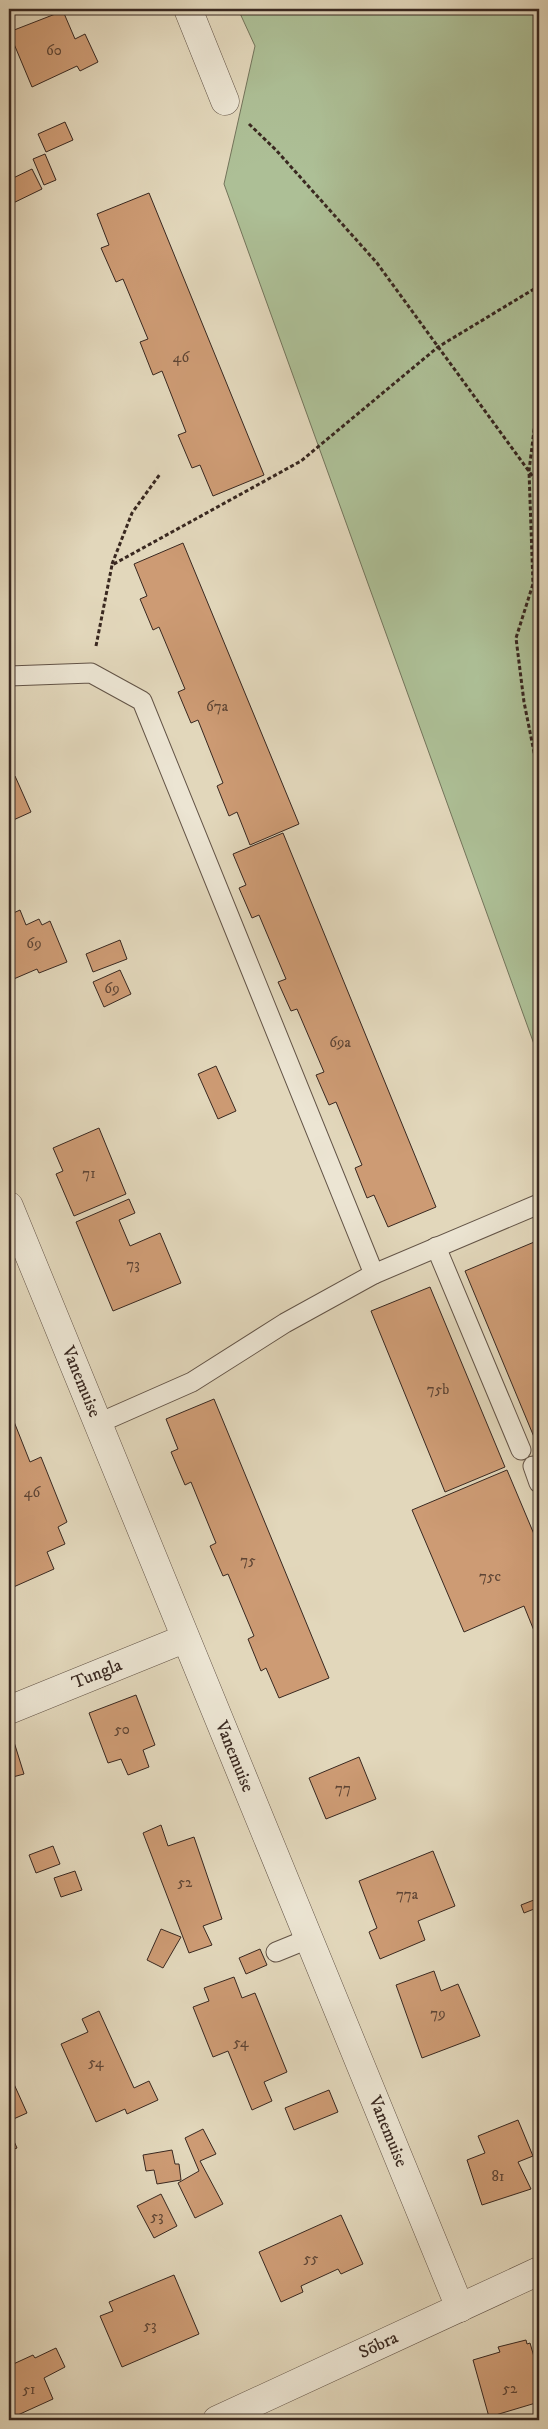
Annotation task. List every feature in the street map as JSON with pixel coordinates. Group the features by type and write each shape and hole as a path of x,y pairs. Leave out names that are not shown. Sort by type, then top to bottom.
{"street":[{"path":"188,9 225,102"},
{"name":"Vanemuise","path":"9,1206 99,1423 184,1638 460,2308"},
{"name":"Tungla","path":"9,1710 184,1638"},
{"name":"Sõbra","path":"217,2420 539,2271"}],"lane":[{"path":"9,676 91,673 142,700 374,1274"},
{"path":"99,1423 192,1382 285,1323 374,1274 539,1204"},
{"path":"436,1248 521,1450"},
{"path":"276,1952 308,1939"}],"path":[{"path":"225,102 276,150 377,263 539,485"},
{"path":"112,565 301,461 438,347 539,286"},
{"path":"539,390 528,471 534,584 516,638 524,702 539,777"},
{"path":"91,673 112,565 132,513 160,474"}],"green space":[{"path":"238,9 539,9 539,1058 224,184 255,46"}],"building":[{"path":"63,11 75,39 85,34 98,62 80,71 77,66 32,87 9,32"},
{"path":"65,122 73,140 46,152 38,134"},
{"path":"45,154 56,180 44,185 33,159"},
{"path":"32,169 42,189 9,205 9,180"},
{"path":"149,193 264,475 213,496 200,465 192,468 178,435 186,432 162,371 153,375 140,342 148,339 123,279 116,282 101,248 109,245 97,214"},
{"path":"183,543 299,824 250,845 237,812 229,816 217,786 223,783 198,720 191,723 178,692 185,689 159,627 153,630 140,599 147,596 134,564"},
{"path":"15,776 31,812 9,822 9,778"},
{"path":"283,833 436,1207 388,1227 374,1195 367,1198 355,1168 362,1165 336,1102 329,1105 316,1075 324,1072 297,1009 291,1011 278,982 286,979 259,915 252,918 239,888 246,885 233,854"},
{"path":"20,910 26,925 39,919 42,925 50,921 67,962 39,973 37,969 9,981 9,915"},
{"path":"120,940 127,959 93,972 86,954"},
{"path":"120,970 131,994 104,1007 93,982"},
{"path":"216,1066 236,1111 218,1119 198,1074"},
{"path":"99,1128 126,1194 74,1216 56,1174 63,1171 53,1148"},
{"path":"129,1199 135,1213 119,1220 130,1246 160,1233 181,1283 113,1311 76,1222"},
{"path":"539,1240 539,1449 465,1271"},
{"path":"430,1287 505,1467 445,1492 371,1311"},
{"path":"214,1399 329,1678 279,1698 266,1668 261,1671 248,1639 254,1636 228,1574 223,1576 210,1546 216,1543 191,1482 185,1485 171,1452 178,1449 166,1419"},
{"path":"9,1409 30,1462 41,1457 67,1522 58,1527 65,1544 47,1552 54,1569 9,1589"},
{"path":"507,1470 539,1546 539,1643 524,1606 464,1632 412,1510"},
{"path":"136,1695 155,1745 143,1750 149,1767 128,1775 121,1759 108,1763 89,1713"},
{"path":"14,1742 24,1774 9,1778 9,1743"},
{"path":"359,1757 376,1799 326,1819 309,1778"},
{"path":"161,1825 168,1846 194,1837 222,1919 203,1926 212,1945 189,1953 143,1833"},
{"path":"53,1846 60,1864 36,1873 29,1855"},
{"path":"433,1851 455,1906 418,1921 425,1940 380,1959 369,1932 377,1928 359,1881"},
{"path":"75,1871 82,1890 61,1897 54,1878"},
{"path":"539,1898 539,1907 524,1913 521,1905"},
{"path":"161,1929 181,1937 163,1968 147,1960"},
{"path":"260,1949 267,1965 246,1974 239,1958"},
{"path":"434,1971 441,1991 458,1984 480,2036 422,2058 396,1985"},
{"path":"234,1977 242,1998 255,1993 287,2072 264,2082 272,2101 252,2110 228,2051 213,2057 193,2007 209,2001 204,1988"},
{"path":"99,2011 134,2088 149,2081 158,2100 127,2114 125,2109 96,2122 61,2044 88,2032 82,2019"},
{"path":"9,2073 27,2113 9,2121"},
{"path":"329,2090 338,2112 294,2130 285,2108"},
{"path":"518,2120 533,2156 518,2162 531,2189 482,2205 467,2160 485,2153 478,2136"},
{"path":"203,2129 216,2154 200,2161 223,2204 195,2218 178,2183 199,2171 185,2138"},
{"path":"9,2130 17,2148 9,2151"},
{"path":"172,2150 175,2164 179,2164 181,2180 157,2184 154,2170 146,2171 143,2155"},
{"path":"161,2194 177,2226 154,2238 137,2206"},
{"path":"341,2215 363,2264 341,2274 338,2269 301,2286 303,2292 281,2302 259,2252"},
{"path":"174,2275 199,2334 122,2367 100,2316 113,2311 109,2302"},
{"path":"526,2340 527,2344 530,2343 539,2374 539,2402 489,2417 473,2360 500,2352 498,2347"},
{"path":"56,2348 65,2367 44,2378 53,2399 9,2419 9,2366 33,2355 35,2358"}]}
